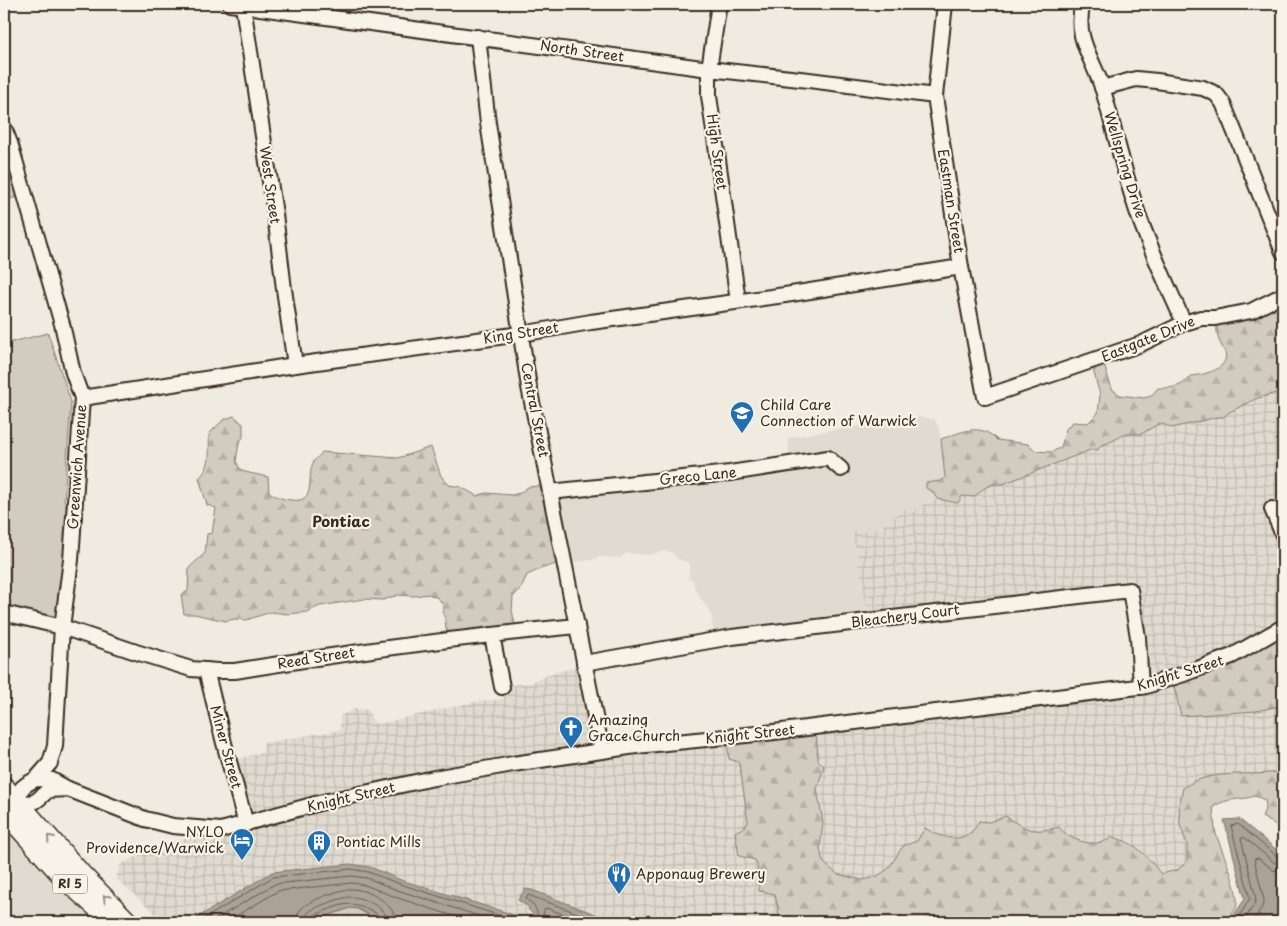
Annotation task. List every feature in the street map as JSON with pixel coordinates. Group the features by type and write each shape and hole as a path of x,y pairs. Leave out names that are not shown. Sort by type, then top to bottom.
{"main road":[{"name":"RI 5","path":"4,786 8,808 66,880 112,922"},
{"name":"RI 5","path":"8,808 82,874 129,922"}],"street":[{"name":"High Street","path":"719,4 709,69 709,96 738,301"},
{"name":"Eastman Street","path":"945,4 935,96 961,267 985,397"},
{"name":"Wellspring Drive","path":"1083,4 1080,23 1081,38 1102,88 1138,215 1184,322"},
{"name":"North Street","path":"237,5 709,69 935,96"},
{"name":"West Street","path":"237,5 275,214 295,365"},
{"name":"Central Street","path":"478,37 488,123 529,387 602,751"},
{"path":"1102,88 1136,79 1203,88 1216,94 1223,103 1283,252"},
{"name":"Greenwich Avenue","path":"4,128 62,324 73,373 82,398 71,560 62,626 55,746 50,763 36,779"},
{"name":"King Street","path":"82,398 961,267"},
{"name":"Eastgate Drive","path":"985,397 1141,344 1184,322 1251,311 1283,295"},
{"name":"Greco Lane","path":"550,492 730,473 828,458 841,469"},
{"path":"1272,509 1283,535"},
{"name":"Bleachery Court","path":"584,663 732,637 1130,590 1138,637 1141,687"},
{"name":"Reed Street","path":"4,613 62,626 191,669 236,671 344,653 577,626"},
{"name":"Knight Street","path":"36,779 52,780 68,789 136,816 173,826 221,830 323,802 434,778 512,764 636,746 766,733 1141,687 1184,674 1232,656 1283,627"},
{"path":"492,635 502,687"},
{"name":"Miner Street","path":"206,670 246,824"},
{"path":"8,808 22,788 36,779"},
{"path":"8,808 35,803 48,790 68,789"}],"shaded area":[{"path":"1283,391 1283,626 1257,711 1279,706 1283,707 1283,771 1179,806 1180,825 1187,844 1187,862 1177,870 1161,874 1144,852 1110,839 1093,844 1073,839 1063,833 1059,827 1041,832 1021,827 1006,816 989,822 979,821 975,831 964,837 953,838 934,834 903,846 888,869 876,877 862,880 837,874 823,862 820,849 823,823 817,789 824,766 818,760 816,727 1136,687 1130,593 868,619 854,542 854,532 879,529 895,517 899,508 909,510 912,513 916,507 937,499 958,503 962,496 974,497 988,485 994,483 1003,484 1093,449 1098,450 1101,445 1126,434 1141,434 1160,422 1172,428 1224,417 1255,399"},
{"path":"922,417 935,420 939,428 945,478 940,480 933,492 937,499 916,507 912,513 895,517 879,529 854,542 868,619 714,636 711,614 695,589 693,580 688,579 690,563 678,559 672,552 664,551 648,555 625,553 621,558 598,557 592,560 567,563 552,496 790,462 788,438"},
{"path":"584,665 603,749 726,736 740,767 748,822 741,857 755,859 759,891 775,894 780,922 616,922 525,889 533,914 532,917 527,919 401,880 370,867 350,864 272,872 190,922 165,922 116,879 120,865 155,847 245,823 230,761 264,752 263,743 340,730 340,716 355,709 368,710 374,723 378,724 474,702 503,699 502,687 504,686 530,683 553,673"},
{"path":"4,826 66,892 96,922 4,922"}],"green space":[{"path":"4,125 22,195 4,201"},
{"path":"1283,294 1283,391 1255,399 1224,417 1172,428 1160,423 1141,434 1126,434 1101,445 1098,450 1093,449 1003,484 990,485 974,497 962,496 958,503 937,499 933,492 926,488 926,483 940,481 945,478 941,439 963,431 977,430 984,431 997,440 1028,444 1036,451 1052,452 1061,447 1066,429 1073,422 1088,423 1098,413 1100,395 1091,362 1102,359 1112,389 1120,395 1144,398 1151,396 1158,388 1180,385 1190,376 1208,373 1220,367 1225,358 1225,352 1217,335 1217,317"},
{"path":"48,333 71,402 64,501 75,503 63,626 4,614 4,344"},
{"path":"234,416 243,424 243,437 239,443 236,461 240,469 245,472 268,477 269,492 285,499 300,500 305,497 310,487 314,461 322,452 398,458 431,447 441,476 449,485 461,487 477,496 486,493 512,495 520,493 528,487 548,485 566,561 527,575 521,588 513,597 512,610 516,630 448,639 442,603 438,598 428,594 414,596 398,595 383,600 364,599 320,606 307,612 288,614 271,612 246,620 234,619 226,621 194,614 184,614 181,595 188,591 189,568 205,553 207,534 212,533 216,508 207,505 199,478 208,463 209,434 223,420"},
{"path":"1283,626 1283,707 1279,706 1257,711 1181,716 1172,678"},
{"path":"816,727 818,760 824,766 817,789 823,823 820,849 823,862 837,874 862,880 876,877 888,869 903,846 917,841 925,828 948,837 962,837 969,834 979,821 989,822 1006,816 1025,828 1043,830 1059,827 1070,837 1084,842 1099,843 1112,837 1135,846 1151,861 1161,874 1177,870 1187,862 1187,844 1180,825 1179,806 1183,788 1206,777 1219,775 1283,771 1283,829 1262,817 1266,806 1265,800 1255,796 1229,800 1213,807 1216,834 1234,883 1237,902 1232,914 1213,922 780,922 775,894 759,891 755,860 739,856 735,832 746,826 748,822 740,767 738,762 729,759 726,736"},
{"path":"350,908 358,909 381,922 310,922"}],"water":[{"path":"1239,819 1283,855 1283,922 1229,922 1245,899 1224,820"},
{"path":"350,864 370,867 401,880 527,919 532,917 533,914 528,909 529,907 518,900 525,889 616,922 381,922 358,909 350,908 310,922 190,922 272,872"}],"place":[{"name":"Child Care Connection of Warwick","path":"742,434"},
{"name":"Amazing Grace Church","path":"571,749"},
{"name":"NYLO Providence/Warwick","path":"242,861"},
{"name":"Pontiac Mills","path":"319,863"},
{"name":"Apponaug Brewery","path":"619,895"}],"district":[{"name":"Pontiac","path":"341,522"}]}
